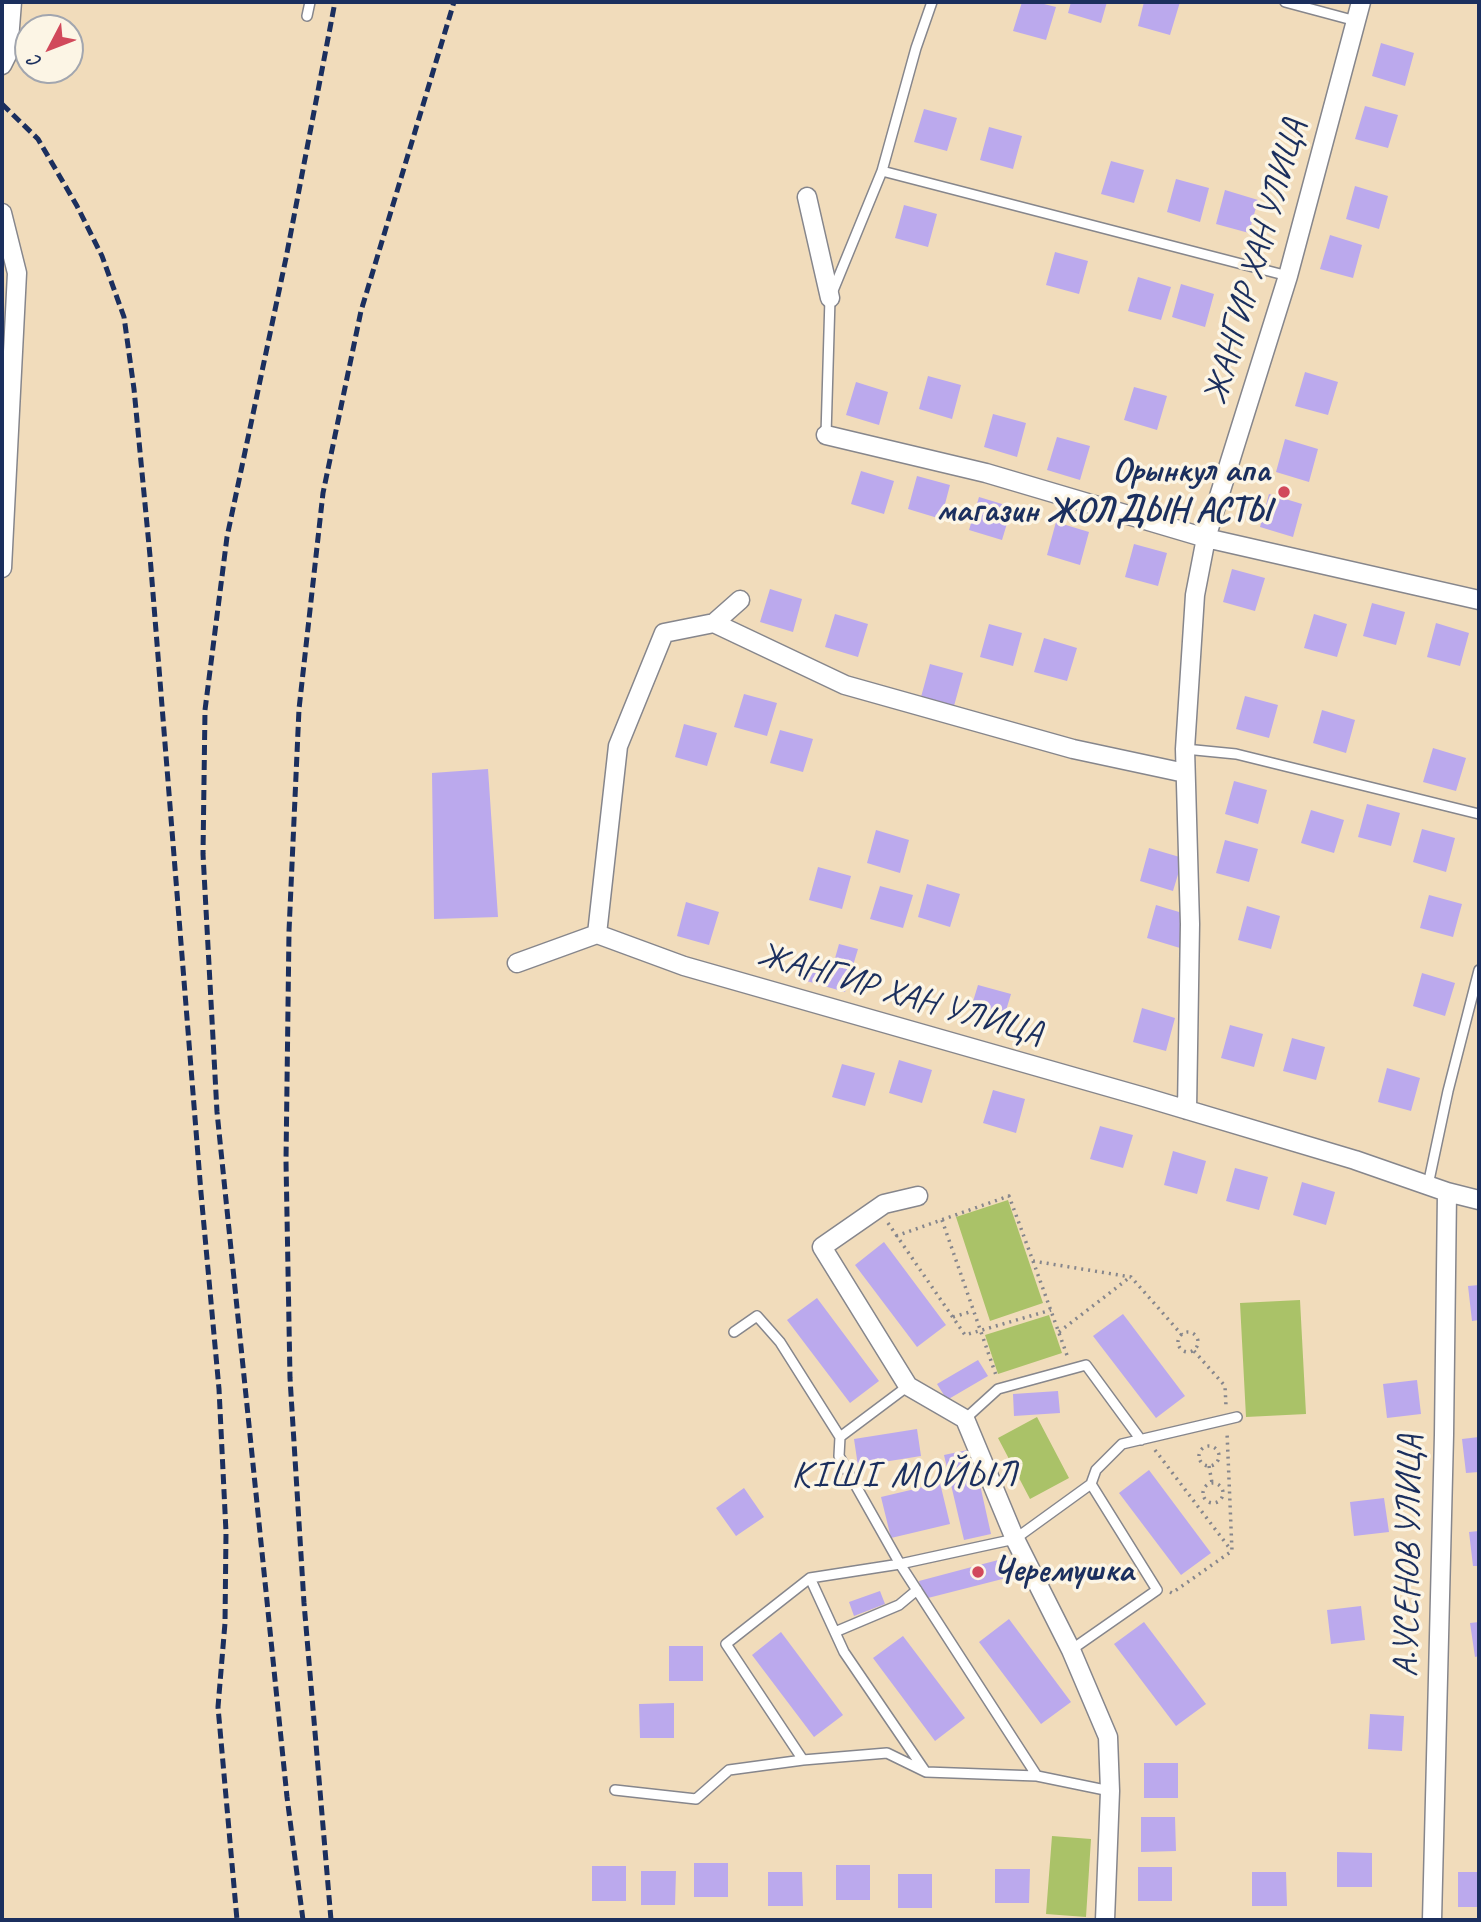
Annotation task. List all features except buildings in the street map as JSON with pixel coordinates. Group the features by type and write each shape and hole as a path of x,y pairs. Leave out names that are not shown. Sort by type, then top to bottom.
{"street":[{"path":"2,65 8,53 12,2"},
{"name":"ЖАНГИР ХАН УЛИЦА","path":"1187,1110 1190,924 1185,749 1195,595 1206,538 1288,276 1361,2"},
{"path":"807,197 830,298"},
{"path":"2,213 17,274 2,568"},
{"path":"826,435 986,473 1206,538 1479,600"},
{"path":"517,963 597,934 618,746 664,633 714,623 740,600"},
{"path":"714,623 845,685 1073,748 1185,773"},
{"name":"ЖАНГИР ХАН УЛИЦА","path":"597,934 684,966 1187,1110 1479,1200"},
{"name":"А.УСЕНОВ УЛИЦА","path":"1432,1920 1447,1192"},
{"path":"918,1196 884,1203 822,1248 908,1386 965,1419 1015,1539 1071,1650 1108,1737 1110,1791 1105,1920"}],"lane":[{"path":"307,16 310,2"},
{"path":"826,435 830,298 882,171 916,48 932,2"},
{"path":"1285,2 1356,21"},
{"path":"882,171 1288,276"},
{"path":"1185,749 1236,754 1479,814"},
{"path":"1428,1185 1448,1091 1479,970"},
{"path":"734,1332 757,1316 780,1342 840,1437 839,1456 900,1564 1037,1776"},
{"path":"965,1419 998,1389 1086,1365 1144,1439"},
{"path":"840,1437 908,1386"},
{"path":"803,1760 726,1644 810,1578 900,1564 1015,1539 1091,1484 1096,1470 1122,1444 1237,1417"},
{"path":"1071,1650 1157,1590 1091,1484"},
{"path":"810,1578 844,1652 926,1772"},
{"path":"835,1632 900,1605 917,1590"},
{"path":"615,1790 696,1799 729,1770 887,1753 926,1772 1037,1776 1110,1791"}],"path":[{"path":"896,1236 1009,1196 1072,1369"},
{"path":"877,1208 965,1335 1051,1310"},
{"path":"942,1220 997,1379 1009,1375"},
{"path":"1033,1261 1131,1277 1182,1335"},
{"path":"1059,1332 1131,1277"},
{"path":"953,1317 973,1311"},
{"path":"1188,1332 1196,1336 1198,1345 1194,1351 1188,1353 1181,1350 1178,1340 1182,1335 1188,1332"},
{"path":"1194,1351 1225,1386 1232,1551"},
{"path":"1056,1359 1068,1355"},
{"path":"1144,1439 1232,1551"},
{"path":"1209,1466 1217,1462 1219,1456 1217,1450 1206,1447 1200,1455 1201,1461 1209,1466 1213,1483"},
{"path":"1213,1483 1218,1484 1222,1490 1221,1499 1215,1502 1207,1500 1203,1494 1206,1486 1213,1483"},
{"path":"1222,1490 1230,1489"},
{"path":"1191,1496 1203,1494"},
{"path":"1157,1590 1172,1593 1232,1551"}],"green space":[{"path":"1008,1200 1043,1303 990,1321 956,1217"},
{"path":"1300,1300 1306,1414 1246,1417 1240,1303"},
{"path":"1049,1315 1062,1353 998,1374 985,1335"},
{"path":"1037,1417 1069,1478 1030,1499 998,1438"},
{"path":"1052,1836 1091,1839 1086,1917 1046,1914"}],"railway":[{"path":"303,1920 287,1797 217,1112 203,854 205,710 227,537 286,258 335,2"},
{"path":"331,1920 304,1603 290,1378 286,1161 289,931 299,709 323,493 361,311 454,2"},
{"path":"2,104 38,139 102,256 124,317 134,389 219,1389 226,1532 225,1623 218,1707 237,1920"}],"place":[{"name":"Орынкул апа магазин ЖОЛДЫН АСТЫ","path":"1284,492"},
{"name":"Черемушка","path":"978,1572"}],"district":[{"name":"КІШІ МОЙЫЛ","path":"905,1476"}]}
